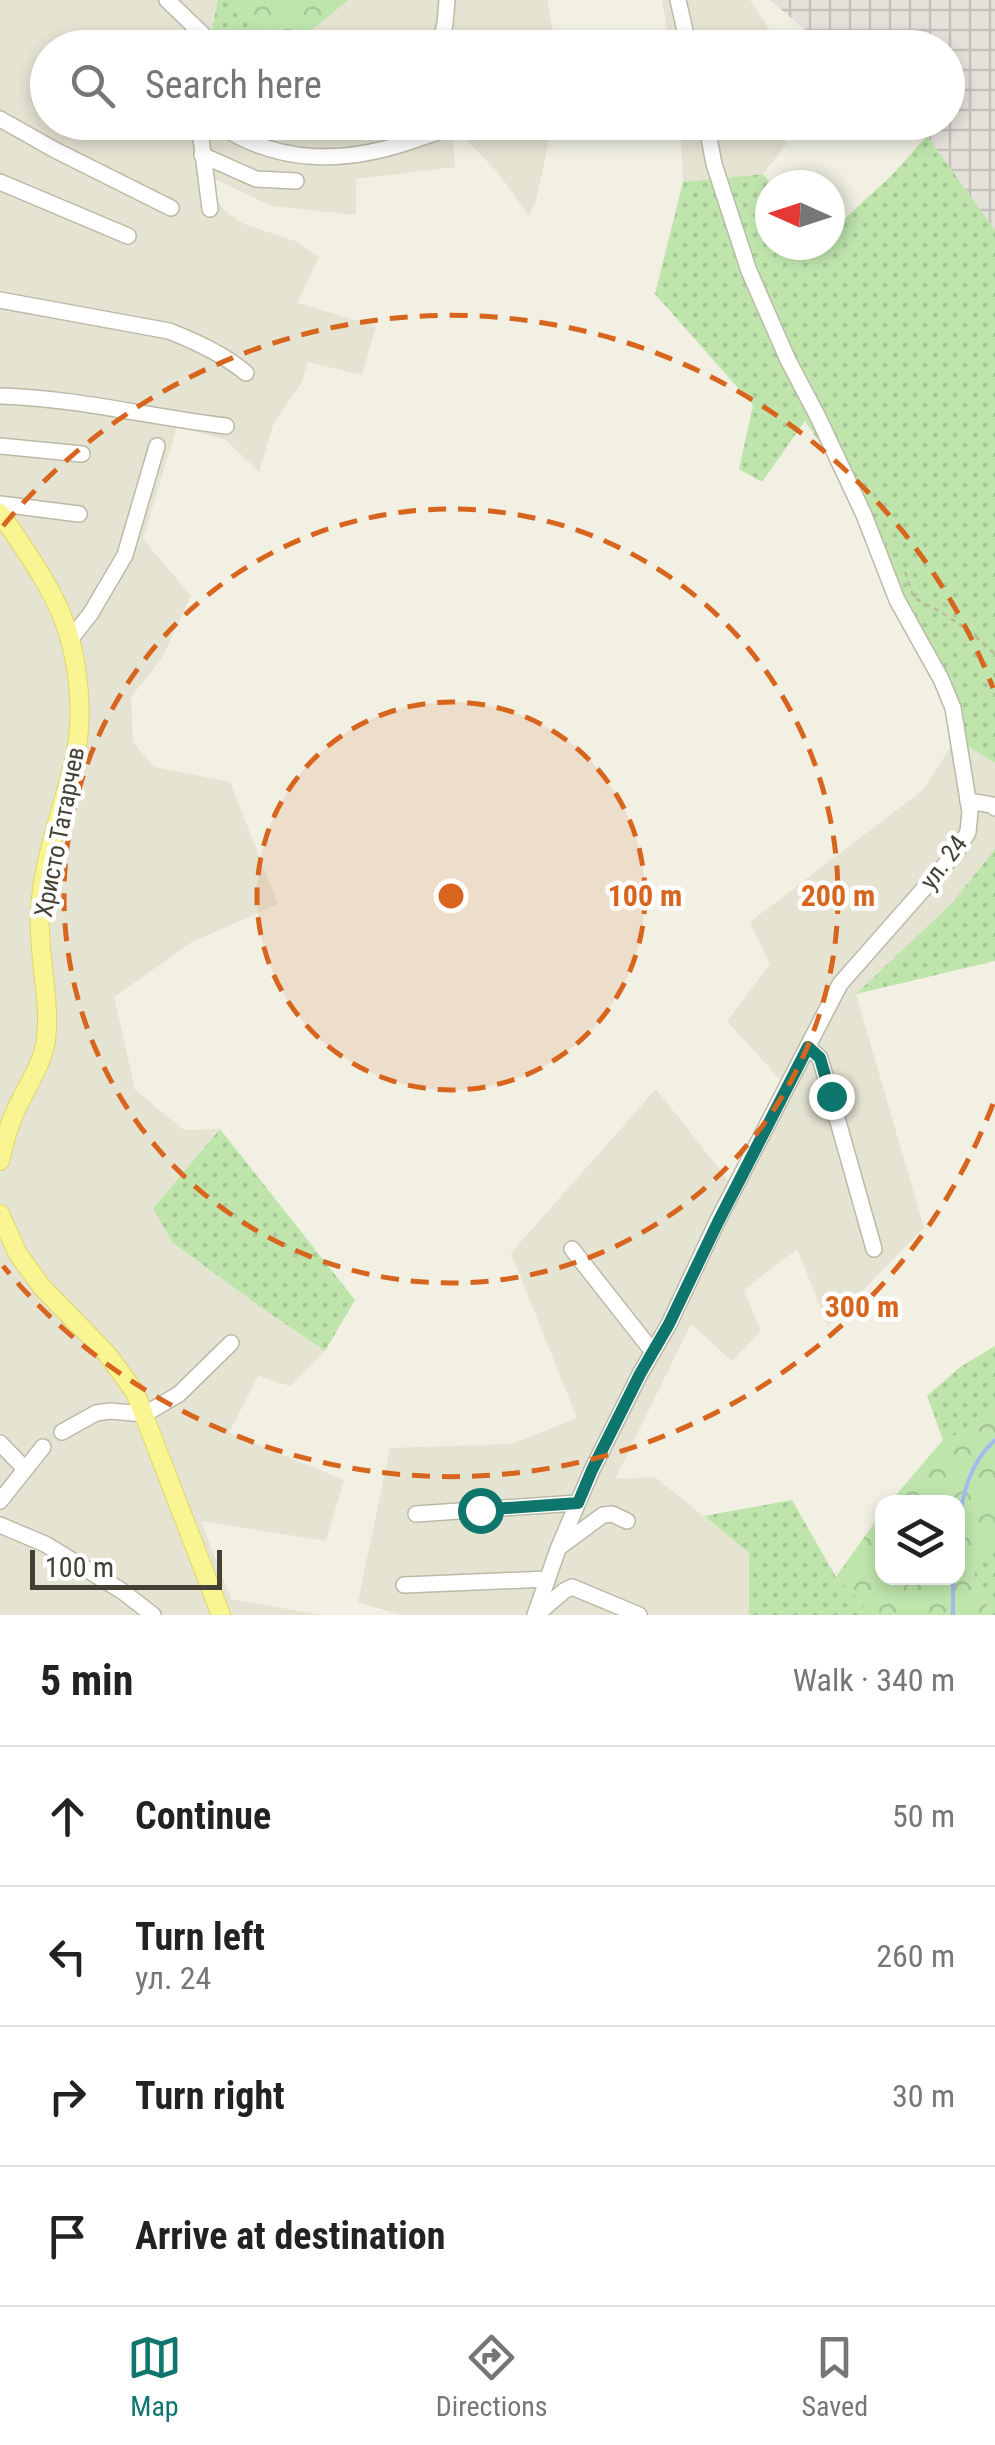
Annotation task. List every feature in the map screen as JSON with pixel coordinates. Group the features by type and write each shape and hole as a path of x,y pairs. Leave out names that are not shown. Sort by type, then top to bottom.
{"main road":[{"name":"Христо Татарчев","path":"0,514 60,612 77,680 79,732 40,910 46,1041 5,1135 0,1161"},
{"path":"0,1214 18,1254 34,1276 116,1365 135,1392 221,1615"}],"street":[{"path":"167,0 189,30"},
{"path":"444,30 447,0"},
{"path":"678,0 686,30"},
{"path":"0,118 30,135"},
{"path":"38,140 171,208"},
{"path":"201,140 210,209"},
{"path":"241,140 266,150 331,156 370,152 414,140"},
{"name":"ул. 24","path":"536,1615 558,1549 592,1470 840,984 957,851 968,832 968,801 954,708 897,600 864,515 749,270 709,140"},
{"path":"202,156 256,179 296,181"},
{"path":"0,182 128,236"},
{"path":"0,300 152,326 193,340 246,373"},
{"path":"0,396 61,400 226,426"},
{"path":"0,446 82,454"},
{"path":"69,642 126,556 157,446"},
{"path":"0,504 79,514"},
{"path":"968,801 995,808"},
{"path":"808,1047 820,1058 874,1249"},
{"path":"572,1249 653,1352"},
{"path":"62,1432 96,1413 145,1414 179,1394 231,1343"},
{"path":"0,1443 25,1468"},
{"path":"0,1501 44,1447"},
{"path":"416,1514 578,1503"},
{"path":"558,1549 603,1515 612,1514 626,1521"},
{"path":"0,1526 44,1544 153,1615"},
{"path":"404,1585 547,1580"},
{"path":"536,1615 572,1587 639,1615"}],"path":[{"path":"904,572 914,598 954,621 995,654"}],"shaded area":[{"path":"0,0 218,0 211,30 30,30 30,140 453,140 455,167 356,179 356,215 271,206 213,178 214,197 226,212 244,224 295,241 319,257 297,303 376,326 362,375 308,362 301,384 274,422 259,472 226,440 177,426 143,539 191,596 162,658 131,697 133,742 154,767 230,782 278,904 192,942 114,997 135,1090 184,1130 220,1129 153,1207 172,1242 325,1351 290,1386 258,1376 229,1433 344,1480 326,1541 201,1521 231,1599 322,1615 0,1615"},
{"path":"349,0 547,0 553,30 311,30"},
{"path":"662,0 750,0 770,30 667,30"},
{"path":"770,0 995,0 995,230 930,140 965,140 965,30 805,30"},
{"path":"467,140 549,140 529,216 499,174"},
{"path":"681,140 785,140 787,143 766,170 755,170 755,175 683,182"},
{"path":"956,739 995,763 995,849 952,903 856,994 924,1228 828,1326 797,1249 744,1290 761,1331 732,1361 691,1324 615,1479 655,1477 749,1553 749,1615 401,1615 358,1602 390,1448 511,1444 577,1418 511,1253 656,1089 728,1180 785,1085 727,1021 770,964 750,922 924,789"}],"green space":[{"path":"218,0 238,0 267,30 212,30"},
{"path":"238,0 349,0 311,30 267,30"},
{"path":"923,140 930,140 995,230 995,763 956,739 950,697 849,485 805,421 762,482 739,469 753,405 655,294 683,182 755,175 755,260 845,260 845,218"},
{"path":"995,849 995,961 856,994 952,903"},
{"path":"220,1129 355,1300 325,1351 172,1242 153,1208"},
{"path":"995,1346 995,1411 981,1425 943,1440 927,1396 960,1367"},
{"path":"995,1411 995,1551 969,1562 991,1615 868,1615 867,1608 836,1577 875,1522 875,1585 965,1585 965,1495 896,1495 943,1440 981,1425"},
{"path":"792,1500 836,1577 867,1608 869,1615 749,1615 749,1553 704,1516"},
{"path":"995,1551 995,1615 991,1615 969,1562"}],"waterway":[{"path":"964,1495 979,1459 995,1440"},
{"path":"953,1585 953,1615"}],"route":[{"path":"480,1510 578,1503 808,1047 820,1058 831,1096"}]}
